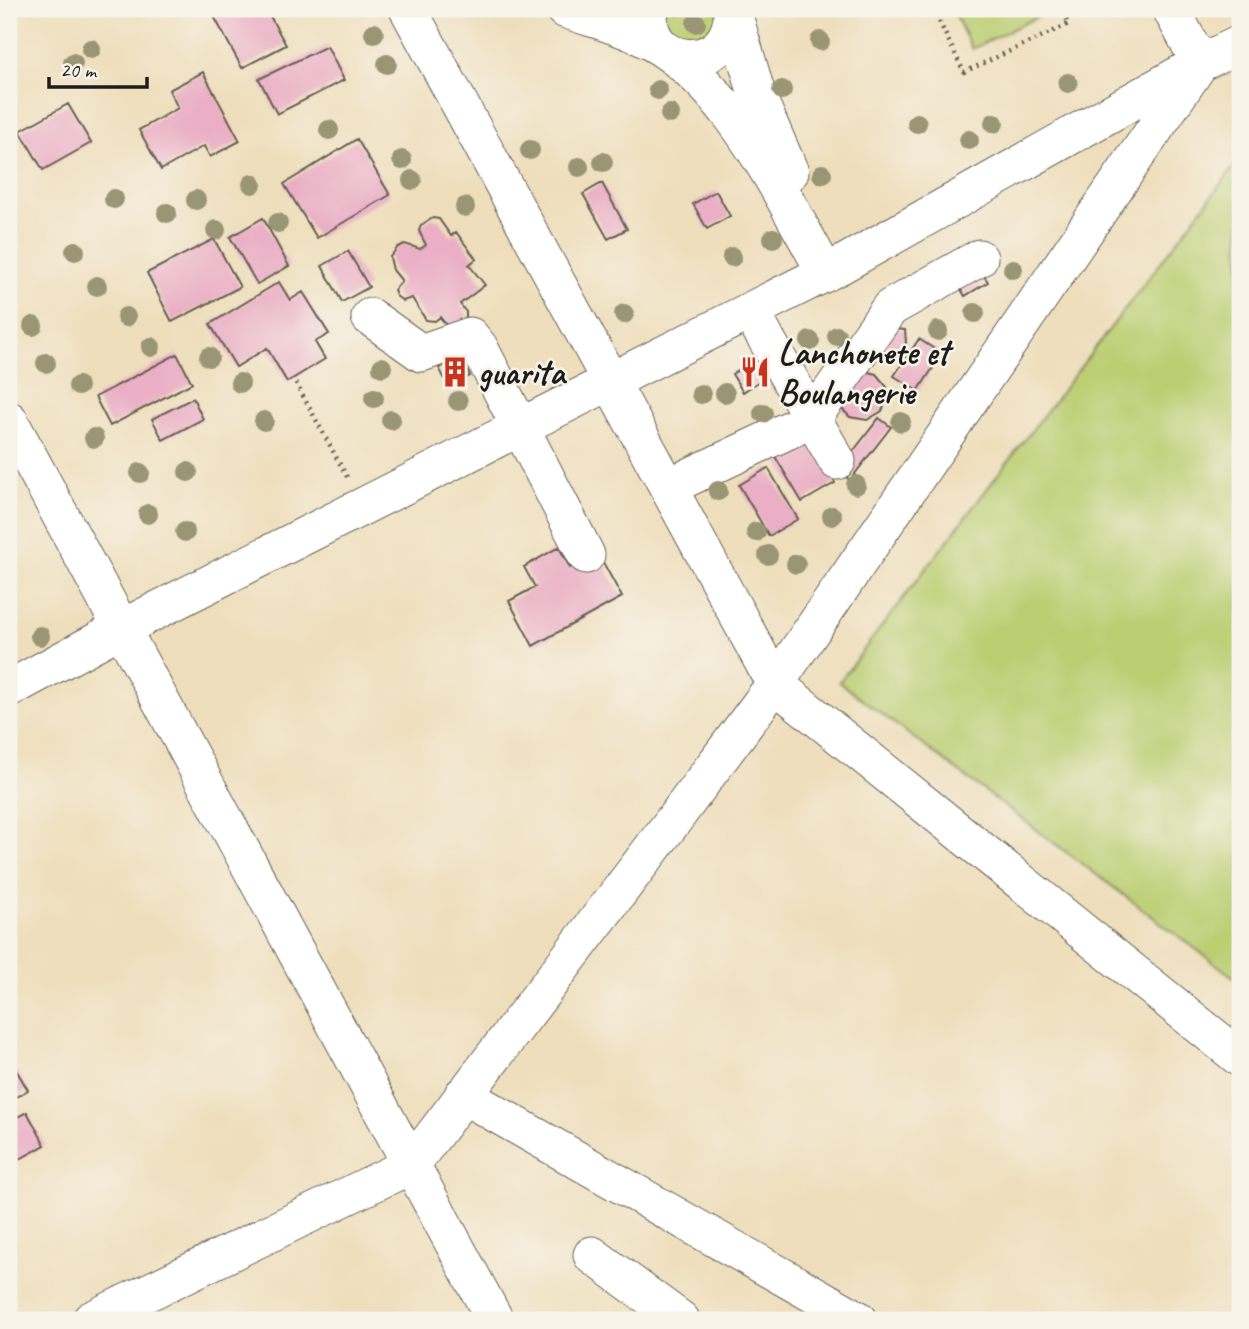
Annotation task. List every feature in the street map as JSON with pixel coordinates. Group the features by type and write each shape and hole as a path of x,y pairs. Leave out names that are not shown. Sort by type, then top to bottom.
{"street":[{"path":"408,9 775,684 1240,1058"},
{"path":"564,9 641,36 682,58 697,58 721,45 732,21 732,9"},
{"path":"650,9 651,30 658,43 706,83 730,112 834,269"},
{"path":"732,9 758,97 773,136 834,269"},
{"path":"1171,9 1200,62"},
{"path":"9,690 120,629 834,269 1200,62 1240,44"},
{"path":"91,1320 411,1165 775,684 1200,62"},
{"path":"668,487 812,419 890,307 979,258"},
{"path":"750,311 837,461"},
{"path":"370,317 421,353 470,336 479,347 586,555"},
{"path":"9,420 495,1320"},
{"path":"463,1095 859,1320"},
{"path":"592,1255 681,1320"}],"path":[{"path":"933,9 964,72 1069,24 1061,9"},
{"path":"296,383 363,505"}],"green space":[{"path":"654,9 728,9 691,54"},
{"path":"952,9 1040,9 1043,14 972,49"},
{"path":"1240,159 1240,982 839,682"}],"building":[{"path":"210,9 266,9 286,45 242,68"},
{"path":"327,46 344,80 277,114 259,79"},
{"path":"203,72 240,141 210,157 204,146 161,170 139,130 178,108 169,90"},
{"path":"68,104 91,143 43,170 20,131"},
{"path":"357,139 390,195 317,238 284,184"},
{"path":"602,183 627,229 608,239 583,194"},
{"path":"716,191 730,216 707,229 693,204"},
{"path":"263,218 289,266 257,284 230,237"},
{"path":"433,218 439,219 451,236 456,232 476,259 469,265 485,285 460,304 466,312 466,320 446,325 440,317 435,321 426,320 412,298 403,301 396,296 394,290 402,281 393,270 390,257 398,247 405,244 420,249 426,245 419,231 421,225"},
{"path":"214,239 240,287 172,322 147,273"},
{"path":"348,251 369,287 342,302 322,266"},
{"path":"977,265 988,282 965,296 955,279"},
{"path":"279,282 290,300 303,292 329,334 315,342 325,359 287,382 267,348 236,367 210,324"},
{"path":"892,329 905,330 906,343 897,355 882,357 874,346"},
{"path":"919,339 942,354 918,391 894,376"},
{"name":"Lanchonete et Boulangerie","path":"766,352 777,369 743,392 732,374"},
{"path":"177,354 192,383 110,426 95,397"},
{"name":"guarita","path":"461,357 470,376 449,387 439,368"},
{"path":"860,370 876,374 887,387 888,396 882,411 867,420 850,417 839,406"},
{"path":"193,398 203,419 163,440 152,419"},
{"path":"879,418 891,427 850,480 838,471"},
{"path":"806,433 835,483 802,502 773,453"},
{"path":"768,468 798,519 769,536 739,485"},
{"path":"559,547 570,568 598,553 622,597 533,646 509,601 535,587 524,567"},
{"path":"9,1058 28,1090 9,1101"},
{"path":"27,1112 45,1145 9,1165 9,1121"}],"place":[{"name":"guarita","path":"455,372"},
{"name":"Lanchonete et Boulangerie","path":"755,372"}]}
